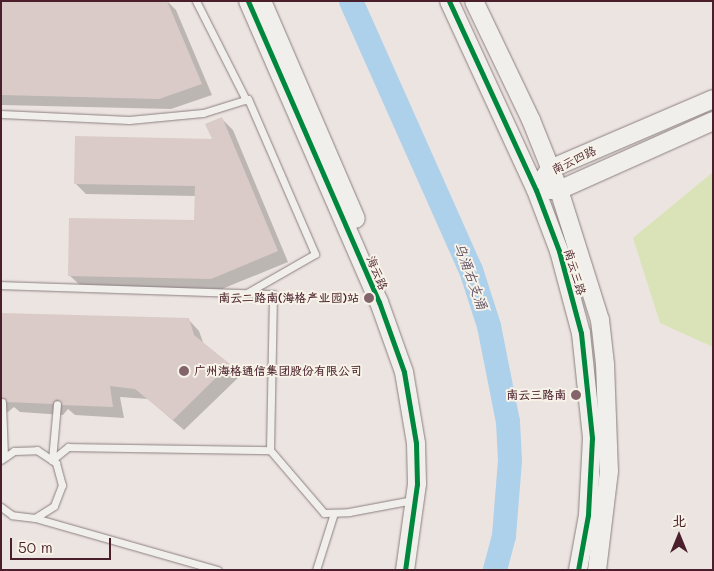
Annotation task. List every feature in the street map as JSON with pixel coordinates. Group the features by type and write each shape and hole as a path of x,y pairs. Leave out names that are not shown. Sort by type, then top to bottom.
{"street":[{"name":"海云路","path":"248,1 392,334 404,372 416,443 416,499 406,570"},
{"name":"海云路","path":"262,1 364,238 410,354 424,423 427,465 425,529 417,570"},
{"name":"南云三路","path":"449,1 536,190 573,298 588,377 591,477 578,570"},
{"name":"南云三路","path":"474,1 531,120 559,190 600,320 605,364 609,471 597,570"},
{"name":"南云四路","path":"536,190 550,170 713,99"},
{"name":"南云四路","path":"536,190 559,190 713,121"}],"lane":[{"path":"196,1 246,100 315,254 247,293"},
{"path":"1,114 129,120 203,113 246,100"},
{"path":"1,285 273,294 270,450 324,513 334,513 416,499"},
{"path":"2,402 2,458 26,449 37,450 52,460 60,474 60,496 54,506 35,518"},
{"path":"52,460 57,404"},
{"path":"52,460 68,447 270,450"},
{"path":"2,508 18,517 35,518 218,570"},
{"path":"316,570 334,513"}],"green space":[{"path":"713,172 713,347 660,323 633,238"}],"building":[{"path":"1,1 167,1 202,84 159,99 1,95"},
{"path":"222,117 278,251 211,279 68,276 69,218 194,220 195,186 74,184 75,136 212,139 205,124"},
{"path":"1,313 189,318 194,335 230,364 173,420 135,389 110,386 113,407 62,405 57,399 52,404 7,402 1,397"}],"waterway":[{"name":"乌涌右支涌","path":"351,1 471,270 489,326 508,422 510,461 504,536 495,570"}],"cycle path":[{"path":"248,1 379,302 404,372 416,443 417,484 405,570"},
{"path":"449,1 536,190 559,251 581,333 592,438 588,515 578,570"}],"place":[{"name":"南云二路南(海格产业园)站","path":"369,298"},
{"name":"广州海格通信集团股份有限公司","path":"184,371"},
{"name":"南云三路南","path":"576,395"}]}
